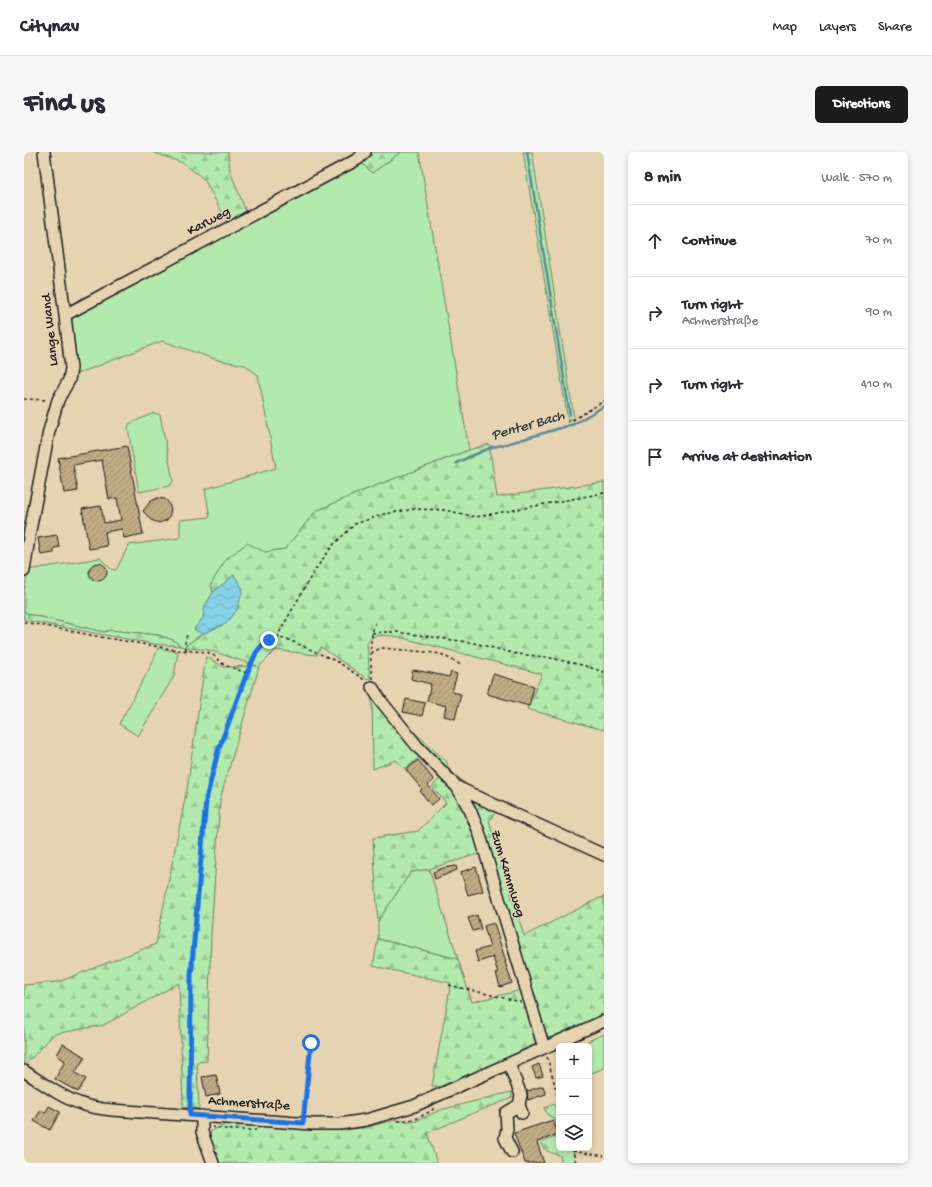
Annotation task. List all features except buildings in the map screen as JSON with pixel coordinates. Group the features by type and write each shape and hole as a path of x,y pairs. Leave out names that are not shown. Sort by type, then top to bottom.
{"street":[{"name":"Lange Wand","path":"24,571 49,431 58,400 69,380 71,368 66,315 44,152"},
{"name":"Karweg","path":"66,315 358,159 365,152"},
{"name":"Zum Kammweg","path":"372,687 417,746 457,787 472,815 479,832 544,1048"},
{"path":"457,787 604,855"},
{"path":"472,815 485,800"},
{"name":"Achmerstraße","path":"24,1071 54,1090 78,1102 99,1108 190,1115 202,1120 340,1124 366,1120 414,1106 604,1020"},
{"path":"509,1064 521,1095 521,1109 506,1113 507,1129 505,1138 512,1152"},
{"path":"202,1120 202,1132 213,1163"}],"path":[{"path":"24,399 58,400"},
{"path":"567,422 573,420 604,401"},
{"path":"278,638 279,632 324,557 332,546 355,524 384,514 415,509 445,510 476,517 604,493"},
{"path":"372,687 372,633 376,621"},
{"path":"24,622 106,638 207,652 213,655 224,665 247,673"},
{"path":"372,633 397,632 474,644 517,654 546,657 582,665 604,672"},
{"path":"186,650 185,641 187,635"},
{"path":"190,1115 191,976 206,800 218,751 247,673 256,653 263,645 269,640 278,638 287,639 338,662 372,687"},
{"path":"371,653 381,648 426,652 441,654 461,665"},
{"path":"449,985 530,1004"},
{"path":"303,1123 311,1043"},
{"path":"544,1048 556,1090"},
{"path":"393,1123 416,1119 431,1111 436,1106"},
{"path":"202,1120 213,1128 256,1130"},
{"path":"576,1163 573,1151 604,1156"}],"green space":[{"path":"152,152 228,152 230,171 248,217 230,227 204,179 183,163"},
{"path":"365,152 401,152 372,173 358,159"},
{"path":"401,152 419,152 469,450 365,490 316,511 285,549 265,552 211,584 213,592 205,606 203,618 194,629 202,634 184,647 173,640 158,635 110,630 104,632 28,614 24,611 24,591 28,570 100,558 111,569 116,570 129,545 180,538 180,520 210,517 205,489 276,468 258,375 245,365 218,360 162,341 77,374 70,320 74,315 360,161 372,173"},
{"path":"523,152 532,152 574,418 568,420"},
{"path":"154,413 160,415 173,481 169,486 139,492 128,429 129,424"},
{"path":"489,444 497,497 604,482 604,730 527,709 542,674 395,636 383,635 372,637 367,643 370,678 367,679 321,647 317,655 276,650 259,667 220,799 211,934 207,1061 197,1062 199,1109 183,1107 179,983 104,1025 54,1034 25,1065 24,985 58,982 156,944 187,789 206,656 223,667 257,666 209,650 184,647 202,634 227,623 234,575 213,592 211,584 226,559 247,543 265,552 285,549 316,511 365,490 469,450"},
{"path":"24,611 28,614 104,632 110,630 158,635 173,640 181,646 154,644 24,620"},
{"path":"158,648 178,652 174,676 138,736 119,724 152,664"},
{"path":"372,693 447,762 448,769 428,750 405,769 396,760 373,769"},
{"path":"448,769 485,800 499,807 489,821 524,936 604,896 604,1015 551,1038 546,1037 533,1046 439,1087 432,1086 451,983 373,966 378,939 458,959 472,1002 526,989 484,852 429,869 411,872 378,921 373,838 418,831 446,803 432,787"},
{"path":"429,869 458,959 378,939 378,921 411,872"},
{"path":"604,1034 604,1068 592,1073 592,1043 584,1043"},
{"path":"511,1092 512,1098 427,1133 437,1163 218,1163 210,1136 211,1131 229,1123 317,1130 338,1130 363,1128 395,1120 414,1122 440,1110"},
{"path":"554,1104 556,1109 556,1123 555,1119 548,1115 544,1108"},
{"path":"556,1137 556,1151 573,1151 576,1163 562,1163 560,1155 545,1150 541,1142"}],"water":[{"path":"234,575 243,589 237,610 227,623 202,634 194,629 203,618 205,606 213,592"}],"waterway":[{"path":"527,152 570,415"},
{"name":"Penter Bach","path":"456,463 492,447 574,424 604,406"}],"route":[{"path":"269,640 256,653 247,673 218,751 206,800 191,976 190,1115 303,1123 311,1043"}]}
